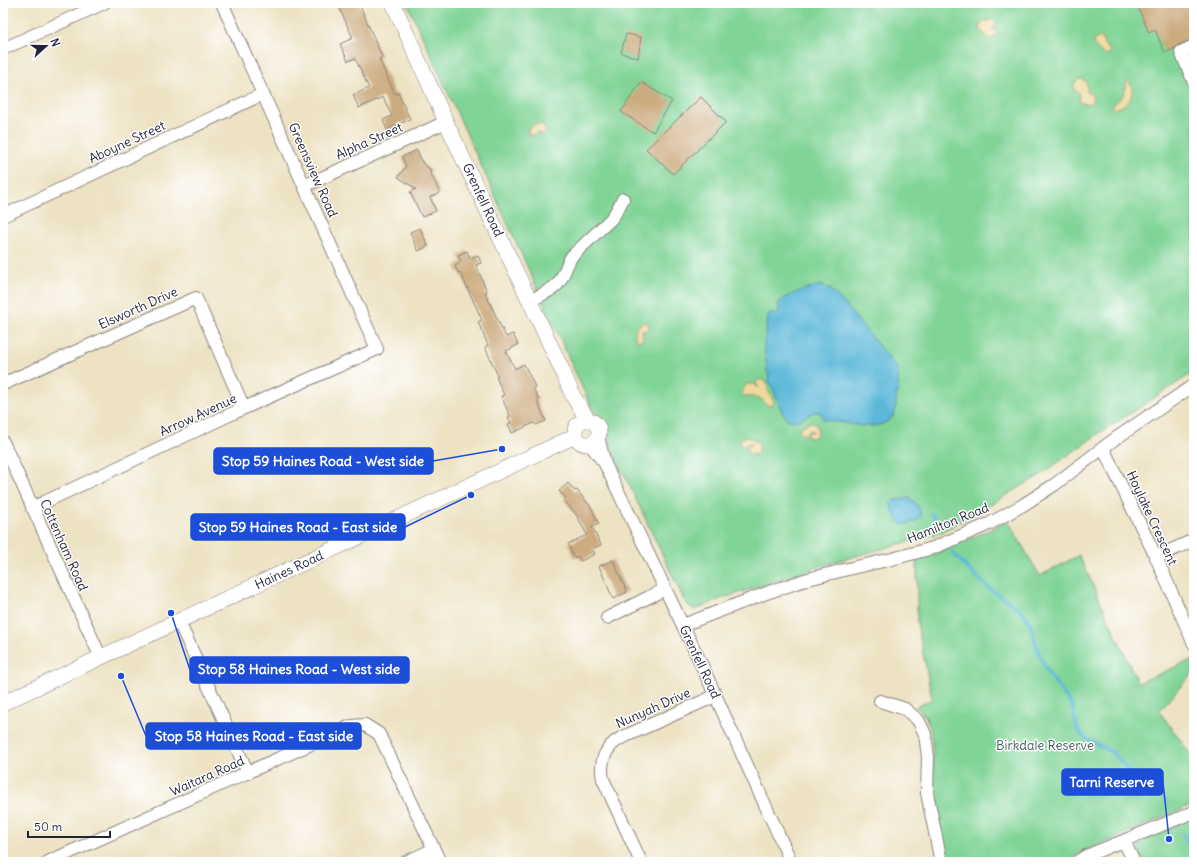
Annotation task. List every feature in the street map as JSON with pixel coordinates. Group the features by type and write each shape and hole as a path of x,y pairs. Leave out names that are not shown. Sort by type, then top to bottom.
{"main road":[{"name":"Grenfell Road","path":"393,3 446,122 562,370 573,396 580,427"},
{"path":"593,422 598,427 599,432 593,440 582,443 578,440 580,427 593,422"},
{"name":"Haines Road","path":"3,704 179,622 580,427"}],"street":[{"path":"3,49 104,3"},
{"name":"Greensview Road","path":"222,3 377,349"},
{"path":"1194,46 1181,52 1194,82"},
{"name":"Aboyne Street","path":"3,216 263,94"},
{"name":"Alpha Street","path":"304,186 446,122"},
{"path":"530,301 557,285 572,256 611,219 623,199"},
{"name":"Elsworth Drive","path":"3,384 196,298 244,408"},
{"name":"Arrow Avenue","path":"32,508 244,408 377,349"},
{"name":"Hamilton Road","path":"682,625 808,579 933,548 989,524 1023,505 1054,485 1103,448 1194,385"},
{"name":"Grenfell Road","path":"593,440 682,625 791,862"},
{"name":"Cottenham Road","path":"3,442 101,658"},
{"name":"Hoylake Crescent","path":"1103,448 1156,557 1194,644"},
{"path":"1156,557 1194,540"},
{"path":"607,618 665,589"},
{"path":"179,622 248,772"},
{"name":"Nunyah Drive","path":"641,862 603,779 602,764 606,751 615,741 715,696"},
{"path":"880,701 905,709 918,720 925,734 928,756 926,793 941,862"},
{"name":"Waitara Road","path":"48,862 351,726 365,725 379,734 440,862"},
{"path":"1077,862 1086,856 1194,812"},
{"path":"1124,841 1134,862"},
{"path":"406,862 434,849"}],"green space":[{"path":"407,3 1194,3 1194,372 1095,436 1039,476 940,533 834,562 720,599 695,610 686,604 612,449 604,422 593,411"},
{"name":"Birkdale Reserve","path":"1008,521 1040,576 1079,555 1138,683 1194,659 1194,671 1159,711 1194,759 1194,804 1082,852 1066,862 946,862 933,792 931,732 926,717 916,707 932,699 917,622 917,559 952,547"},
{"path":"1194,817 1194,862 1143,862 1139,851 1142,840"}],"sand":[{"path":"991,20 995,21 996,25 996,27 992,29 997,31 996,37 990,39 979,27 983,22"},
{"path":"1100,37 1110,50 1110,53 1106,55 1104,55 1093,44 1094,40"},
{"path":"1079,79 1085,81 1087,91 1092,96 1093,100 1088,104 1079,102 1079,93 1074,90 1074,84"},
{"path":"1128,81 1132,88 1131,98 1125,104 1116,109 1113,108 1113,105 1124,94 1126,82"},
{"path":"536,124 543,125 546,131 543,135 539,134 538,132 534,135 528,134 528,128"},
{"path":"646,322 649,326 648,329 647,331 642,330 643,338 642,340 637,341 635,338 636,327"},
{"path":"758,380 764,380 767,383 768,390 774,402 771,406 767,405 760,398 744,396 742,394 743,389 747,384 754,384 759,388 756,383"},
{"path":"811,422 817,425 818,430 816,436 812,438 808,437 807,435 809,432 813,431 810,430 804,435 799,431 800,427"},
{"path":"745,437 753,439 759,444 759,451 754,455 747,451 747,447 752,445 751,443 743,446 740,443 740,439"}],"water":[{"path":"822,285 831,290 843,302 896,367 898,380 896,409 894,415 883,424 863,426 830,421 822,418 822,414 819,412 814,412 799,420 791,421 787,419 781,410 769,382 768,372 766,370 764,346 768,316 769,313 776,315 778,313 778,303 788,296 804,289"},
{"path":"909,498 914,501 920,510 921,516 915,521 902,525 892,509 891,503 894,500"}],"building":[{"path":"337,3 359,3 382,57 379,59 395,94 398,93 410,119 387,130 383,120 392,116 383,97 359,108 353,95 369,88 355,58 348,61 340,44 353,38"},
{"path":"1136,3 1194,3 1194,39 1178,45 1165,53 1155,30 1149,33"},
{"path":"626,34 641,37 638,58 621,53"},
{"path":"641,82 672,101 653,132 621,112"},
{"path":"701,97 726,122 673,174 646,149"},
{"path":"417,150 423,164 431,170 430,172 440,193 430,197 436,211 422,217 410,192 416,189 398,177 406,166 402,157"},
{"path":"420,228 428,246 418,251 410,232"},
{"path":"467,251 470,258 478,255 481,263 476,265 487,292 485,293 506,337 513,334 518,345 506,351 515,369 524,364 535,387 533,388 539,400 537,401 546,421 536,425 534,423 512,433 508,424 511,423 508,417 510,416 501,396 504,395 496,377 498,376 485,347 488,345 478,322 482,320 460,272 458,273 455,266 461,262 458,255"},
{"path":"568,483 575,491 577,490 591,507 599,524 592,527 601,545 592,549 595,554 581,561 578,556 574,558 568,544 587,535 577,516 564,500 566,498 559,491"},
{"path":"613,560 627,592 613,599 599,566"}],"waterway":[{"path":"932,514 939,528"},
{"path":"952,552 991,590 1024,613 1031,626 1040,657 1051,677 1072,705 1077,729 1085,738 1112,752 1132,775 1146,781 1166,801"},
{"path":"1183,834 1194,852"}],"place":[{"name":"Stop 59 Haines Road - West side","path":"502,449"},
{"name":"Stop 59 Haines Road - East side","path":"471,495"},
{"name":"Stop 58 Haines Road - West side","path":"171,613"},
{"name":"Stop 58 Haines Road - East side","path":"121,676"},
{"name":"Tarni Reserve","path":"1169,839"}]}
